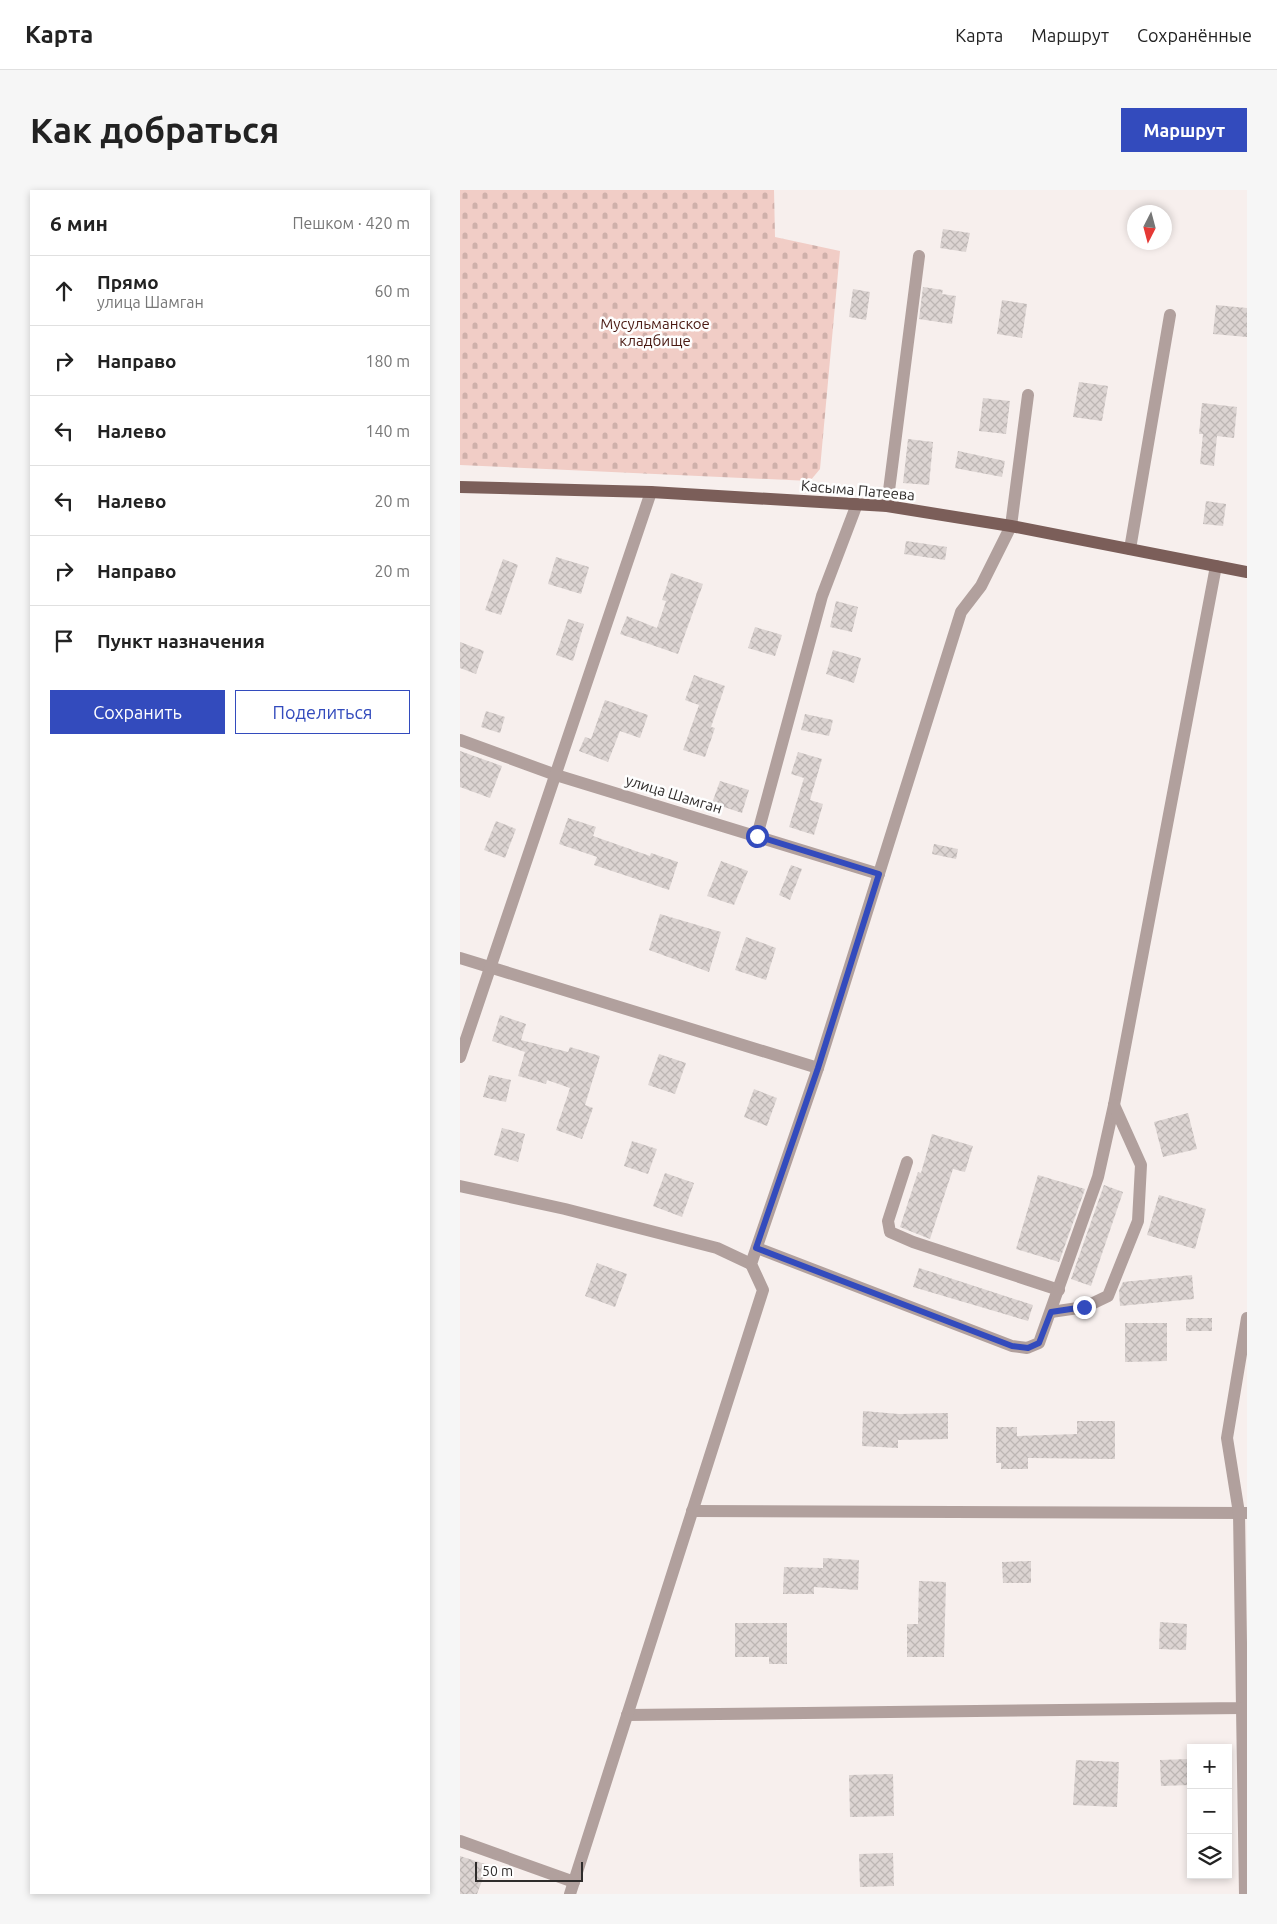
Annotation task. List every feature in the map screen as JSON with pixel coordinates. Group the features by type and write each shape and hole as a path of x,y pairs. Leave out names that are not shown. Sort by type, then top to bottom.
{"main road":[{"name":"Касыма Патеева","path":"460,487 651,492 887,506 1011,526 1247,572"}],"street":[{"path":"887,506 919,256"},
{"path":"1130,549 1170,315"},
{"path":"751,1264 818,1068 961,612 981,586 1011,526 1028,395"},
{"path":"460,1057 651,492"},
{"path":"757,836 822,596 856,504"},
{"path":"756,1248 1012,1346 1028,1348 1039,1343 1098,1176 1114,1105 1216,566"},
{"name":"улица Шамган","path":"460,740 556,775 879,874"},
{"path":"460,958 818,1068"},
{"path":"1051,1312 1084,1307 1108,1296 1138,1221 1141,1165 1114,1105"},
{"path":"906,1162 888,1221 890,1232 913,1242 1059,1290"},
{"path":"460,1186 565,1209 716,1248 751,1264 763,1290 572,1888 460,1841"},
{"path":"1245,1894 1243,1513 1227,1438 1247,1318"},
{"path":"692,1511 1243,1513"},
{"path":"627,1715 1244,1708"}],"green space":[{"name":"Мусульманское кладбище","path":"460,190 774,190 775,237 840,251 820,469 810,481 460,465"}],"building":[{"path":"943,229 970,233 966,252 940,248"},
{"path":"923,287 943,290 942,294 956,296 952,324 919,319"},
{"path":"853,289 870,292 866,320 849,317"},
{"path":"1002,300 1027,304 1022,338 997,334"},
{"path":"1216,305 1247,308 1247,337 1213,334"},
{"path":"1079,382 1108,386 1102,421 1073,417"},
{"path":"983,398 1010,401 1006,434 979,431"},
{"path":"1202,403 1237,407 1234,438 1217,436 1214,466 1200,464 1203,434 1199,434"},
{"path":"908,439 933,442 929,485 903,483"},
{"path":"958,451 1005,461 1002,477 955,468"},
{"path":"1206,501 1226,504 1223,526 1203,524"},
{"path":"906,541 947,547 945,560 904,554"},
{"path":"556,557 589,567 581,594 548,584"},
{"path":"503,559 518,565 501,615 485,610"},
{"path":"671,573 703,584 678,654 620,634 627,616 657,628 666,601 662,600"},
{"path":"836,601 858,607 852,632 830,627"},
{"path":"568,619 584,624 573,661 556,655"},
{"path":"755,627 782,635 775,656 748,648"},
{"path":"460,642 484,651 476,674 460,668"},
{"path":"833,650 861,658 854,683 826,674"},
{"path":"694,675 725,686 711,727 715,728 705,757 683,750 699,705 685,700"},
{"path":"605,700 648,715 640,738 620,731 608,762 579,751 585,737 591,739"},
{"path":"486,711 505,717 500,733 481,727"},
{"path":"805,714 833,720 829,736 801,730"},
{"path":"460,751 502,766 490,798 460,787"},
{"path":"798,752 822,759 810,800 823,804 814,835 789,827 804,778 791,774"},
{"path":"720,781 749,790 742,813 712,803"},
{"path":"568,818 596,827 593,836 650,856 651,853 678,862 669,890 594,865 597,857 559,844"},
{"path":"496,821 516,829 505,858 484,850"},
{"path":"934,844 958,849 956,859 932,854"},
{"path":"721,861 748,871 734,905 707,896"},
{"path":"791,865 802,869 790,900 779,895"},
{"path":"660,914 721,932 709,972 649,950"},
{"path":"746,937 776,948 766,980 735,970"},
{"path":"500,1015 526,1024 521,1040 568,1052 570,1047 600,1056 585,1105 593,1108 582,1139 556,1130 570,1088 547,1080 546,1084 518,1076 525,1052 492,1041"},
{"path":"659,1054 686,1063 675,1094 648,1085"},
{"path":"489,1075 511,1080 506,1102 483,1097"},
{"path":"754,1089 777,1098 767,1126 744,1117"},
{"path":"1188,1113 1197,1149 1163,1157 1154,1122"},
{"path":"502,1128 525,1134 518,1162 494,1155"},
{"path":"932,1134 973,1146 965,1172 953,1169 930,1239 900,1227 918,1172 921,1173"},
{"path":"632,1141 657,1149 648,1174 624,1166"},
{"path":"665,1173 694,1183 682,1217 653,1206"},
{"path":"1038,1175 1085,1189 1059,1262 1016,1249"},
{"path":"1104,1185 1123,1192 1091,1286 1071,1279"},
{"path":"1159,1195 1206,1209 1195,1249 1147,1235"},
{"path":"597,1263 627,1274 615,1307 585,1296"},
{"path":"919,1268 1033,1305 1028,1321 913,1287"},
{"path":"1192,1275 1194,1299 1120,1306 1119,1291 1123,1282"},
{"path":"1186,1318 1212,1318 1212,1331 1186,1331"},
{"path":"1125,1323 1167,1323 1167,1361 1125,1362"},
{"path":"863,1411 899,1414 948,1413 948,1439 898,1440 898,1448 862,1446"},
{"path":"1077,1421 1115,1421 1115,1459 1028,1458 1028,1469 1001,1469 1001,1463 996,1463 996,1427 1017,1427 1017,1436 1077,1434"},
{"path":"823,1558 859,1560 858,1590 814,1587 814,1594 783,1594 784,1567 823,1568"},
{"path":"1031,1561 1031,1583 1003,1583 1002,1562"},
{"path":"919,1581 946,1582 944,1657 907,1657 907,1624 918,1624"},
{"path":"1160,1622 1187,1624 1186,1650 1159,1649"},
{"path":"735,1623 787,1623 787,1664 769,1664 769,1657 735,1657"},
{"path":"1187,1759 1187,1785 1161,1786 1160,1760"},
{"path":"1076,1760 1119,1762 1117,1807 1073,1805"},
{"path":"893,1774 894,1816 850,1817 849,1775"},
{"path":"893,1853 894,1886 860,1887 859,1854"},
{"path":"460,1856 488,1865 477,1894 460,1894"}],"route":[{"path":"757,836 879,874 818,1068 756,1248 1012,1346 1028,1348 1039,1343 1051,1312 1084,1307"}]}
